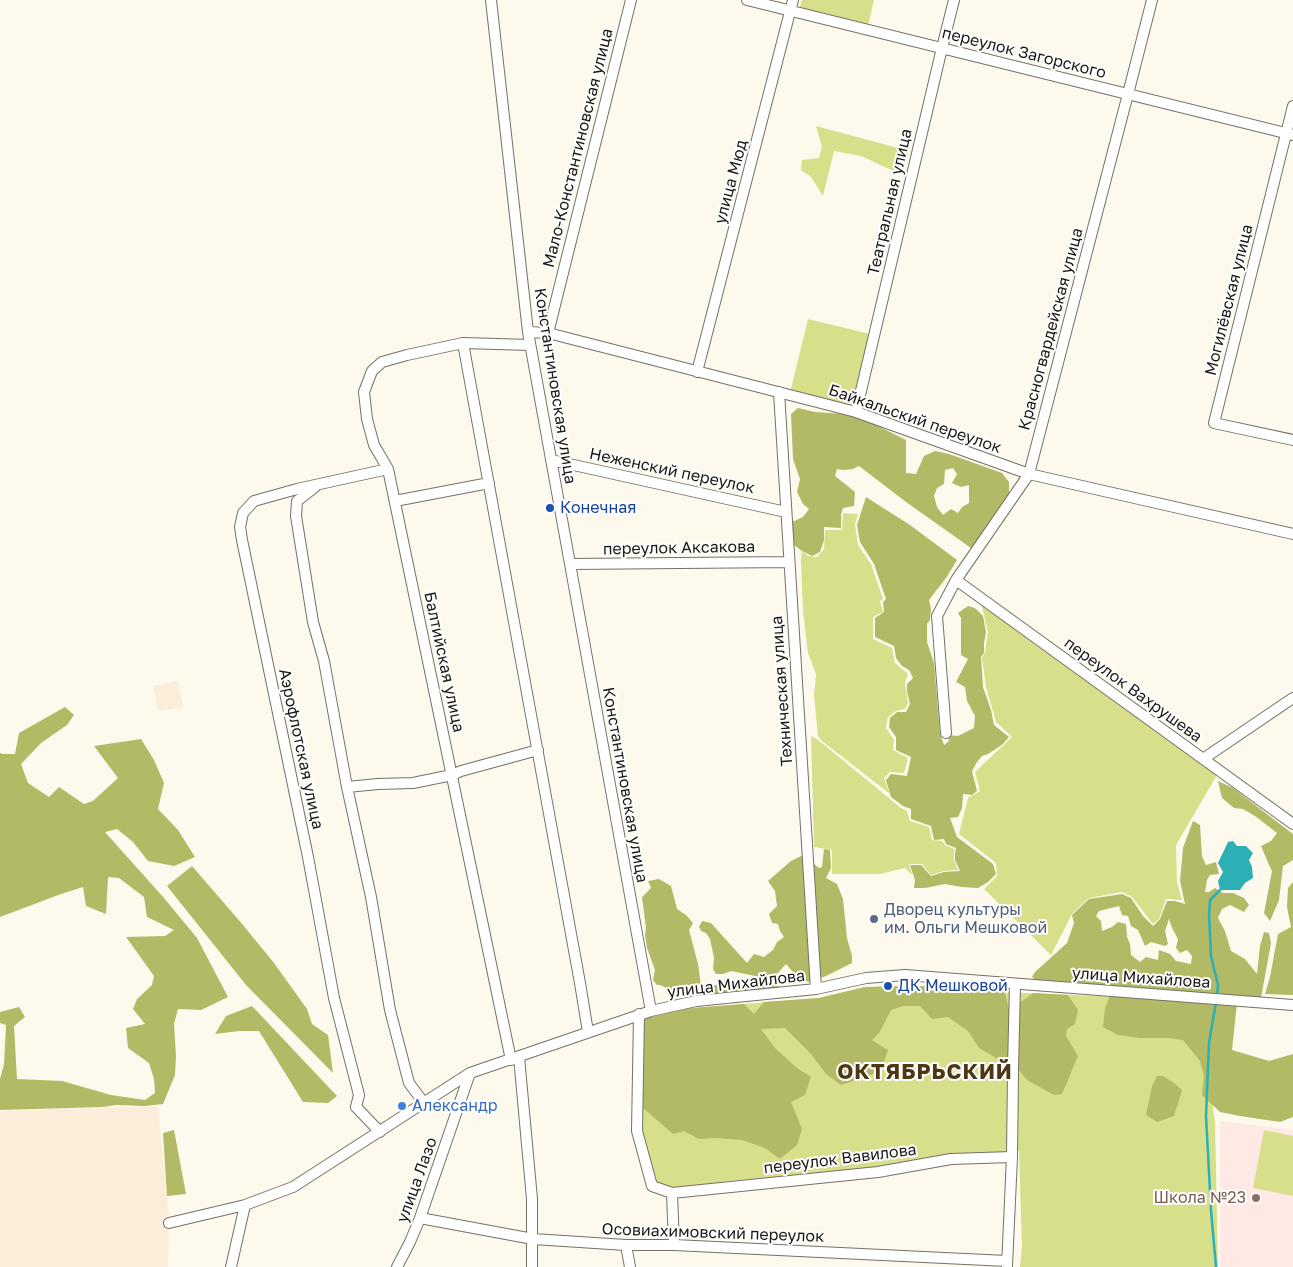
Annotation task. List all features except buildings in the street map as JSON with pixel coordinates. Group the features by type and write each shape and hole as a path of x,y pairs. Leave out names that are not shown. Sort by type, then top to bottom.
{"street":[{"name":"Константиновская улица","path":"491,0 528,332 651,1010"},
{"name":"Мало-Константиновская улица","path":"548,333 631,0"},
{"name":"переулок Загорского","path":"747,0 1289,134"},
{"name":"улица Мюд","path":"697,372 793,0"},
{"name":"Театральная улица","path":"856,412 954,0"},
{"name":"Красногвардейская улица","path":"946,733 937,616 956,580 1028,474 1152,0"},
{"name":"Могилёвская улица","path":"1293,106 1289,134 1214,423 1293,440"},
{"name":"Байкальский переулок","path":"528,332 548,333 856,412 1028,474 1293,534"},
{"name":"Балтийская улица","path":"530,344 463,343 382,362 372,371 364,392 366,419 374,445 388,469 452,775 515,1058 532,1199 532,1267"},
{"path":"463,343 588,1032"},
{"name":"Техническая улица","path":"779,392 816,989"},
{"name":"Неженский переулок","path":"551,460 786,512"},
{"name":"Аэрофлотская улица","path":"380,1132 356,1107 359,1095 334,998 308,857 240,527 243,513 254,501 297,489 388,469"},
{"path":"395,502 489,483"},
{"path":"320,485 297,501 296,516 313,622 324,661 347,787 371,896 390,1010 409,1082 424,1103"},
{"name":"переулок Аксакова","path":"570,564 789,562"},
{"name":"переулок Вахрушева","path":"956,580 1293,824"},
{"path":"1203,759 1293,698"},
{"path":"347,787 378,784 413,784 452,775 460,771 538,750"},
{"name":"улица Михайлова","path":"169,1223 245,1205 293,1187 470,1073 651,1010 696,1001 816,989 866,978 905,975 1293,1005"},
{"path":"1007,1264 1012,1157 1015,984"},
{"path":"639,1014 637,1130 652,1186 672,1193 674,1244"},
{"name":"улица Лазо","path":"397,1267 420,1218 470,1073"},
{"name":"переулок Вавилова","path":"672,1193 878,1172 951,1159 1012,1157"},
{"path":"231,1267 245,1205"},
{"name":"Осовиахимовский переулок","path":"420,1218 533,1239 626,1246 674,1244 1007,1264"},
{"path":"626,1246 630,1267"}],"shaded area":[{"path":"178,681 183,707 158,711 153,686"},
{"path":"158,1106 169,1217 168,1267 0,1267 0,1111"},
{"name":"Школа №23","path":"1220,1121 1293,1130 1293,1267 1220,1267"}],"green space":[{"path":"802,0 874,0 868,26 799,10"},
{"path":"816,126 909,151 903,173 900,174 861,156 834,151 823,196 811,177 801,170 802,160 819,158 822,147"},
{"path":"808,319 870,334 855,400 851,403 845,405 790,393"},
{"path":"798,408 815,412 845,414 872,423 906,440 906,473 916,474 924,456 935,451 949,454 1002,473 1009,482 1009,496 971,548 859,466 853,469 837,469 835,476 855,492 854,506 843,508 841,528 824,527 824,540 820,552 812,556 794,545 792,522 803,517 809,509 803,504 797,492 800,479 793,459 791,414","holes":["953,468 957,474 952,483 961,487 969,485 969,503 962,507 958,513 951,509 943,515 937,507 934,496 937,488 944,484 945,470"]},
{"path":"866,497 910,525 957,560 929,600 931,609 930,620 927,624 927,642 934,663 940,734 944,745 949,741 948,735 958,736 974,728 975,716 967,701 965,687 956,682 968,659 961,655 961,618 958,613 968,606 975,608 983,616 986,632 984,653 981,657 983,687 994,725 1009,737 1003,744 982,756 977,762 972,771 977,791 972,795 963,794 962,808 958,817 950,818 957,837 993,864 996,874 978,888 945,884 914,888 915,880 910,865 921,865 931,876 944,872 960,871 955,860 956,848 946,844 944,839 934,840 931,826 911,819 911,809 903,806 891,797 886,780 891,774 907,776 911,757 896,750 896,737 889,727 890,718 897,712 906,712 910,704 907,684 913,678 909,670 902,666 896,658 894,646 875,637 875,618 884,612 883,602 886,599 874,564 860,542 857,525"},
{"path":"843,513 858,514 855,524 858,545 871,564 883,599 880,601 883,612 873,617 873,639 892,648 895,663 908,674 905,683 908,703 905,709 896,711 888,717 886,728 894,740 893,750 908,758 904,773 890,772 884,778 890,794 818,736 814,695 816,674 808,653 803,611 802,551 808,556 817,557 824,549 825,530 842,530"},
{"path":"981,603 1217,775 1176,845 1177,882 1182,900 1166,899 1159,919 1153,924 1132,897 1122,892 1089,898 1072,914 1051,955 984,889 997,876 996,863 959,834 968,798 980,791 975,772 1012,737 996,722 986,687 982,658 985,652 988,632"},
{"path":"65,707 74,715 67,725 41,743 21,764 28,783 49,797 59,787 84,804 93,801 118,778 94,746 141,739 154,760 164,783 158,809 178,830 195,857 174,866 148,861 133,842 117,829 105,832 197,938 228,997 201,1010 178,1009 174,1024 175,1075 163,1104 0,1110 0,1079 4,1064 6,1025 0,1023 0,1012 19,1007 25,1017 14,1026 17,1079 62,1081 111,1095 145,1100 155,1093 154,1079 149,1063 128,1048 126,1028 145,1024 133,1009 137,999 152,985 154,976 126,937 165,936 174,930 147,917 144,897 119,878 108,877 106,914 86,906 83,887 0,917 0,753 15,754 19,733"},
{"path":"811,736 907,811 910,821 929,827 932,840 942,841 945,845 954,849 954,860 958,870 944,871 931,875 922,864 909,864 912,875 905,868 880,874 832,874 832,850 814,847"},
{"path":"1218,781 1233,788 1293,834 1293,860 1283,866 1279,900 1270,921 1264,913 1272,871 1261,846 1271,841 1277,833 1255,816 1243,809 1234,808 1222,798"},
{"path":"1193,821 1200,825 1202,856 1206,865 1216,862 1219,874 1210,875 1205,892 1215,888 1223,893 1233,893 1244,898 1249,905 1244,912 1230,905 1222,909 1218,918 1225,931 1231,951 1245,959 1257,974 1260,946 1264,932 1269,933 1271,943 1261,998 1255,1000 1252,996 1036,981 1032,977 1067,943 1074,923 1072,915 1089,899 1122,894 1131,898 1143,916 1153,926 1160,919 1167,901 1185,904 1180,881 1183,848","holes":["1119,906 1122,915 1128,916 1131,926 1138,930 1145,946 1151,942 1165,946 1168,944 1165,931 1169,919 1178,939 1176,948 1180,953 1187,950 1192,956 1191,964 1176,961 1170,954 1159,950 1158,960 1146,957 1140,962 1131,955 1126,924 1118,922 1102,931 1101,921 1096,916 1099,911"]},
{"path":"824,849 830,850 831,868 826,878 837,884 843,899 852,963 809,982 800,980 786,964 778,973 765,978 731,971 716,974 713,969 714,958 710,939 699,927 702,921 711,923 747,963 754,954 764,957 784,937 778,924 772,923 769,914 777,906 775,891 768,881 791,861 803,855 819,868 822,867"},
{"path":"192,866 274,963 307,1009 312,1024 328,1035 333,1073 246,985 167,886"},
{"path":"659,879 671,886 677,909 693,923 689,930 698,964 701,986 778,985 779,988 693,997 684,992 678,994 670,992 666,988 657,985 653,980 655,970 647,948 642,897 651,888 648,881"},
{"path":"1293,882 1293,995 1265,994 1278,934 1291,927 1287,907 1288,888"},
{"path":"919,986 1025,993 1196,1000 1215,1121 1218,1267 1020,1267 1022,1247 1019,1151 947,1155 882,1167 729,1181 690,1187 672,1188 657,1183 641,1129 643,1019 692,1008 819,998 865,987"},
{"path":"919,986 1005,992 1011,1019 1008,1065 979,1048 968,1031 948,1017 932,1019 920,1006 903,1006 891,1010 879,1033 872,1040 888,1050 882,1068 871,1075 841,1085 826,1074 811,1054 785,1028 761,1029 775,1048 797,1068 811,1077 805,1095 791,1102 802,1129 797,1145 780,1159 765,1148 742,1140 699,1139 684,1131 673,1134 642,1107 643,1019 692,1008 744,1004 754,1014 764,1002 819,998 865,987"},
{"path":"1033,993 1068,995 1078,1010 1075,1024 1067,1029 1066,1036 1078,1056 1062,1094 1054,1095 1027,1080 1018,1069 1020,1030 1016,1021 1017,1005"},
{"path":"1110,996 1237,1003 1232,1050 1269,1061 1293,1054 1293,1117 1280,1122 1220,1112 1202,1095 1204,1075 1200,1061 1183,1040 1118,1035 1103,1027 1105,1008"},
{"path":"252,1006 337,1096 328,1103 303,1102 259,1031 215,1034 226,1016"},
{"path":"1157,1076 1163,1076 1182,1090 1174,1116 1157,1122 1146,1115 1152,1086"},
{"path":"174,1130 186,1194 167,1196 163,1133"},
{"path":"1264,1130 1293,1136 1293,1196 1253,1188"}],"water":[{"path":"1233,841 1237,846 1246,846 1253,853 1249,860 1253,878 1245,883 1240,890 1220,890 1218,881 1223,872 1218,863 1228,842"}],"waterway":[{"path":"1217,996 1218,985 1211,956 1209,914 1210,900 1220,890"},
{"path":"1216,1002 1209,1043 1206,1116 1216,1267"}],"place":[{"name":"Конечная","path":"550,508"},
{"name":"Дворец культуры им. Ольги Мешковой","path":"874,919"},
{"name":"ДК Мешковой","path":"888,986"},
{"name":"Александр","path":"402,1106"},
{"name":"Школа №23","path":"1256,1198"}],"district":[{"name":"ОКТЯБРЬСКИЙ","path":"925,1072"}]}
